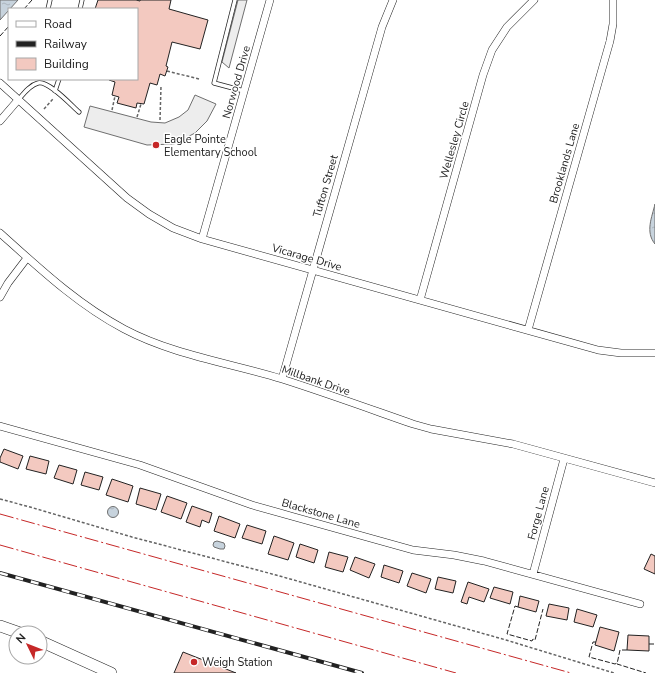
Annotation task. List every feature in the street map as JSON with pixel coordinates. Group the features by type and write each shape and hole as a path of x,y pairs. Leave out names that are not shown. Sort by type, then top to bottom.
{"main road":[{"path":"48,645 112,673"}],"street":[{"name":"Norwood Drive","path":"202,239 270,0"},
{"name":"Tufton Street","path":"282,379 382,27 393,0"},
{"name":"Wellesley Circle","path":"420,300 492,50 507,27 534,0"},
{"name":"Brooklands Lane","path":"528,330 610,41 613,24 613,0"},
{"name":"Vicarage Drive","path":"0,83 127,198 149,214 173,228 202,239 312,271 598,350 621,353 655,353"},
{"path":"0,121 18,100"},
{"name":"Millbank Drive","path":"0,233 72,296 125,330 156,343 282,379 413,424 431,429 513,444 655,483"},
{"path":"0,296 27,258"},
{"name":"Blackstone Lane","path":"0,426 140,465 252,505 413,550 454,555 484,561 640,604"},
{"name":"Forge Lane","path":"533,574 564,458"}],"lane":[{"path":"236,0 214,83 245,91"},
{"path":"55,91 59,80"},
{"path":"18,100 30,87 39,81 47,84 79,112"}],"path":[{"path":"167,71 199,79"},
{"path":"160,120 161,86"},
{"path":"112,110 116,96"},
{"path":"44,109 53,99"},
{"path":"137,117 141,104"},
{"path":"0,499 30,506 132,537 276,575 506,640 614,673"}],"shaded area":[{"path":"238,0 247,0 229,68 222,62"},
{"path":"195,95 216,104 207,121 195,133 174,144 147,145 84,127 90,106 151,122 165,123 179,117 188,110"}],"water":[{"path":"0,0 18,0 11,8 8,8 8,11 0,20"},
{"path":"655,204 655,244 650,235 650,229"},
{"path":"111,507 115,507 117,508 117,516 111,517 108,514 108,510"},
{"path":"217,541 224,543 224,549 214,547 214,542"}],"building":[{"path":"98,0 171,0 169,9 208,20 200,49 172,42 165,76 160,74 157,85 150,83 144,104 137,103 136,108 117,103 119,97 112,95 115,82 109,80 138,80 138,8 95,8"},
{"path":"4,449 23,456 18,469 0,462"},
{"path":"30,456 49,461 46,474 26,469"},
{"path":"59,465 77,470 73,484 54,478"},
{"path":"85,472 103,477 99,490 81,485"},
{"path":"112,479 133,486 128,502 106,495"},
{"path":"140,488 161,494 156,510 136,504"},
{"path":"167,496 187,503 181,519 161,512"},
{"path":"192,506 212,513 209,523 202,520 200,527 186,522"},
{"path":"219,516 240,524 235,538 214,531"},
{"path":"247,525 266,531 262,544 242,538"},
{"path":"274,536 294,543 288,560 268,554"},
{"path":"300,544 318,550 314,563 296,557"},
{"path":"329,552 348,557 343,572 325,567"},
{"path":"651,554 655,556 655,574 644,569"},
{"path":"355,557 375,564 369,578 350,570"},
{"path":"384,565 403,571 399,583 381,577"},
{"path":"412,573 431,579 426,593 407,586"},
{"path":"438,577 456,581 453,593 435,589"},
{"path":"468,582 489,589 484,602 469,597 467,604 461,602"},
{"path":"494,587 513,592 510,604 490,598"},
{"path":"520,596 539,601 536,612 518,607"},
{"path":"549,604 569,608 567,620 546,616"},
{"path":"577,609 597,615 593,627 574,622"},
{"path":"600,627 619,632 614,651 595,645"},
{"path":"628,635 649,636 649,651 627,650"},
{"name":"Weigh Station","path":"183,652 236,673 174,673"}],"railway":[{"path":"0,573 362,673"}],"fence":[{"path":"25,8 32,0"},
{"path":"0,36 8,27"},
{"path":"518,607 515,606 507,634 532,641 533,639 535,640 543,609"},
{"path":"596,642 593,642 589,657 615,664 617,663"},
{"path":"649,644 655,644"},
{"path":"627,650 620,650 617,664 646,673"}],"power":[{"path":"0,514 571,673"},
{"path":"0,545 456,673"}],"place":[{"name":"Eagle Pointe Elementary School","path":"156,145"},
{"name":"Weigh Station","path":"194,662"}]}
